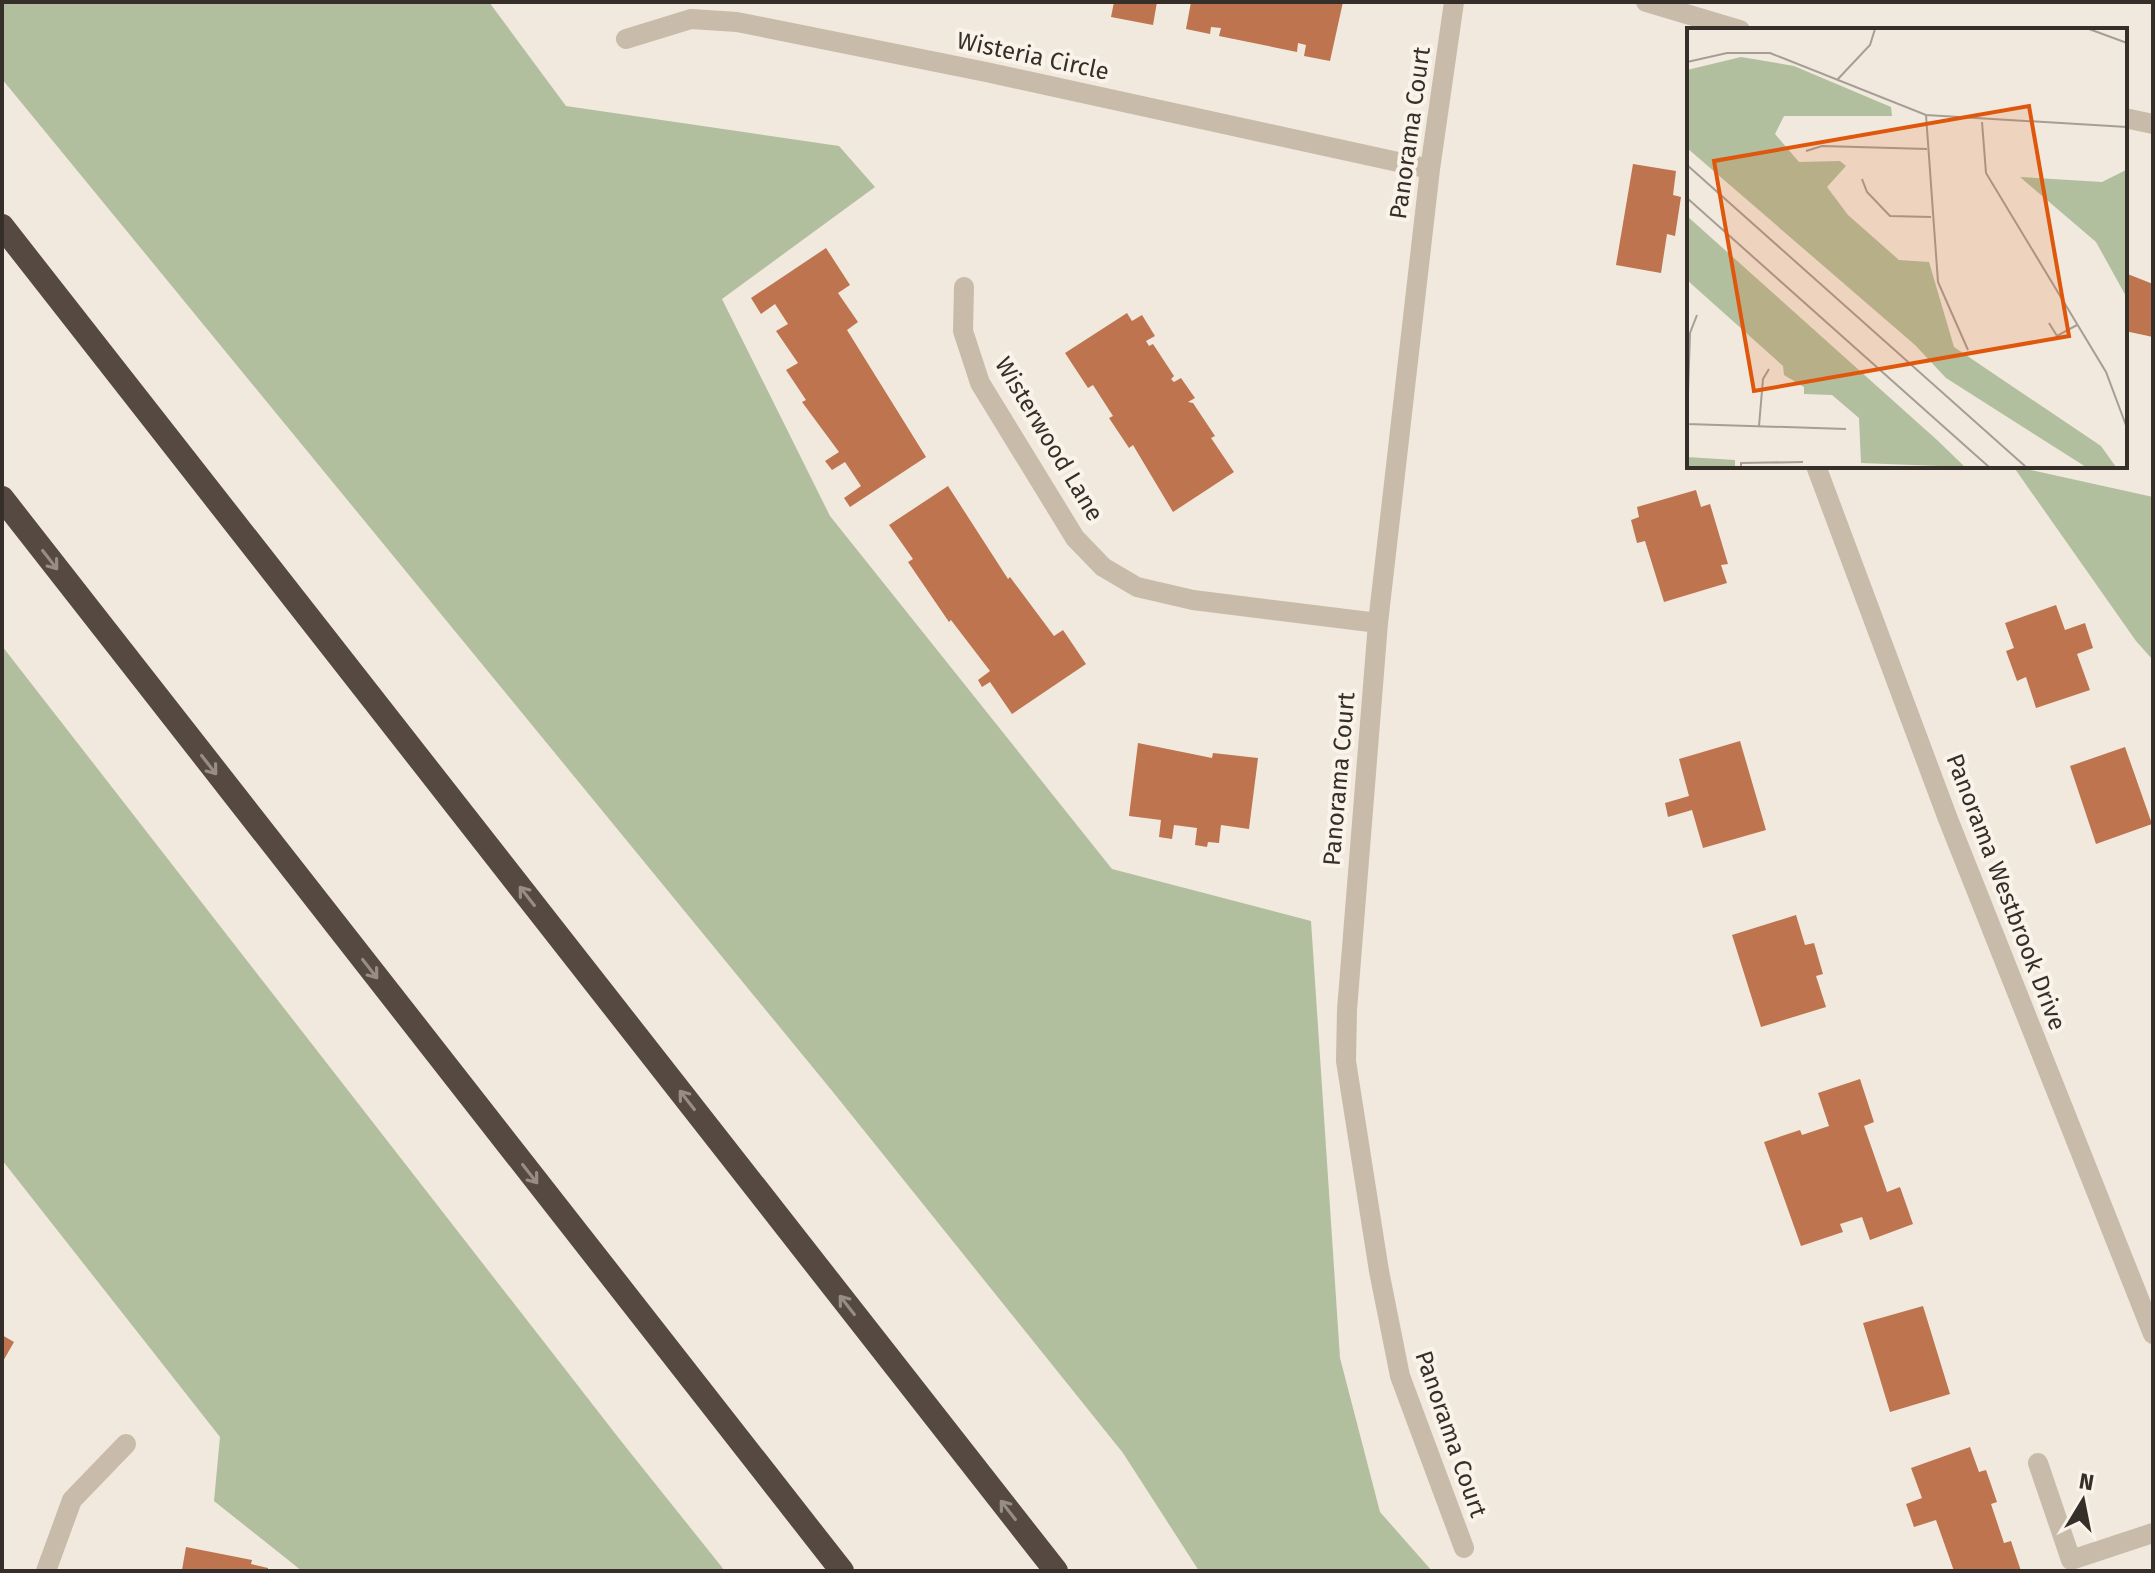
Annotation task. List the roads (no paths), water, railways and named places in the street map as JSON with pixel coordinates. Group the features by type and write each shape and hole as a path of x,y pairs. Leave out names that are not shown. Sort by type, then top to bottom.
{"highway":[{"path":"2,226 1056,1571"},
{"path":"2,498 842,1571"}],"street":[{"name":"Panorama Court","path":"1454,2 1430,169 1378,623 1347,1010 1346,1061 1379,1271 1400,1376 1464,1548"},
{"path":"1646,2 1733,28"},
{"name":"Wisteria Circle","path":"626,39 691,19 737,22 1001,75 1430,169"},
{"path":"2127,118 2153,124"},
{"name":"Wisterwood Lane","path":"964,287 963,331 980,383 1075,538 1103,567 1137,587 1193,600 1378,623"},
{"name":"Panorama Westbrook Drive","path":"1817,468 1948,819 2153,1334"},
{"path":"46,1571 72,1500 126,1444"},
{"path":"2038,1463 2071,1560 2153,1533"}]}
